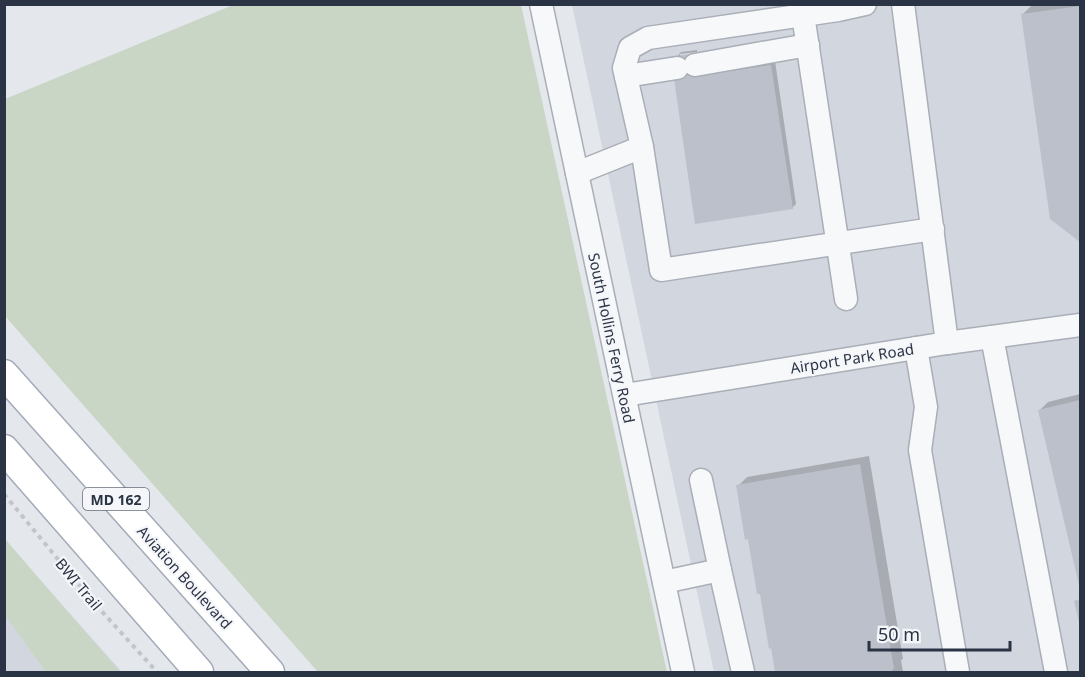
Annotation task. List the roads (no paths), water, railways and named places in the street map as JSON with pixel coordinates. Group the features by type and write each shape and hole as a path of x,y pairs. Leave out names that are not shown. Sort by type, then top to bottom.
{"main road":[{"name":"Aviation Boulevard","path":"4,374 270,672"},
{"name":"MD 162","path":"4,449 200,672"},
{"path":"152,618 216,672"}],"street":[{"name":"South Hollins Ferry Road","path":"541,4 683,672"},
{"path":"865,4 648,38 630,48 624,68 642,147 661,270 933,229"},
{"path":"903,4 947,343"},
{"path":"803,15 846,299"},
{"path":"626,76 808,45"},
{"path":"577,173 642,147"},
{"name":"Airport Park Road","path":"625,395 947,343 1080,325"},
{"path":"992,337 1056,672"},
{"path":"916,348 926,407 920,450 958,672"},
{"path":"701,480 743,672"},
{"path":"664,582 720,570"}]}
